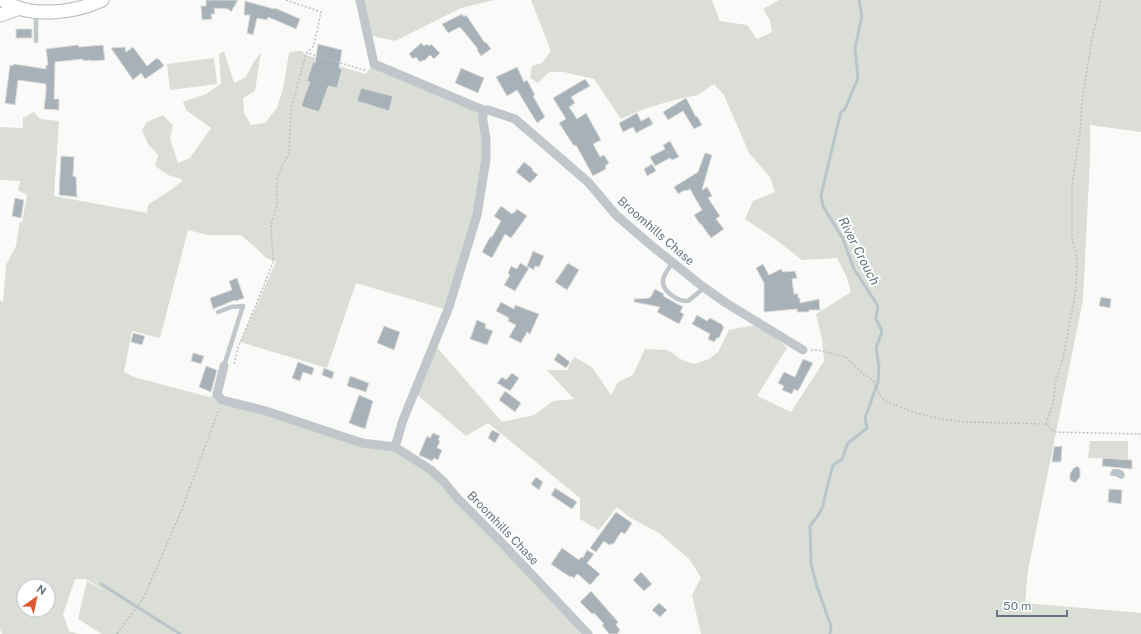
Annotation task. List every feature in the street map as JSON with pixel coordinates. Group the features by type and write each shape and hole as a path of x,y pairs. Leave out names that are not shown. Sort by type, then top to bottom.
{"street":[{"path":"3,0 17,9 35,12 70,10 102,0"},
{"path":"360,0 374,64"},
{"path":"0,15 17,9"},
{"name":"Broomhills Chase","path":"374,64 483,110 488,110 515,119 588,182 616,215 704,288 803,350"},
{"path":"395,447 403,420 449,307 477,215 486,159 486,139 482,121 483,110"},
{"name":"Broomhills Chase","path":"224,366 217,394 222,400 266,411 362,443 395,447 431,470 588,634"}],"lane":[{"path":"35,12 36,41"},
{"path":"672,262 662,282 664,287 673,296 688,301 704,288"},
{"path":"218,312 231,307 243,306 224,366"}],"path":[{"path":"286,0 321,12 314,45 307,53 364,70 374,64"},
{"path":"1046,424 1053,404 1056,380 1063,358 1076,289 1077,258 1072,238 1072,186 1080,132 1082,102 1092,39 1101,0"},
{"path":"803,350 818,350 846,357 863,374 873,380 880,395 885,401 912,412 946,420 1003,424 1046,424 1054,432 1141,434"},
{"path":"117,634 139,603"}],"shaded area":[{"path":"357,0 494,0 461,8 395,41 364,34"},
{"path":"531,0 712,0 720,21 747,25 757,39 772,32 770,20 763,9 779,0 1141,0 1141,132 1090,125 1090,158 1083,300 1028,570 1025,603 1141,613 1141,634 701,634 692,595 701,578 690,560 659,533 629,517 617,507 599,530 580,519 580,498 488,423 466,436 414,392 434,344 502,422 534,415 553,401 574,399 547,370 567,370 574,357 592,367 611,395 618,382 633,375 645,349 666,350 680,359 694,364 709,359 718,352 729,330 760,324 787,348 757,396 791,412 824,361 822,339 816,314 851,292 846,276 837,258 802,260 775,239 745,219 753,201 775,192 770,177 749,153 724,95 714,84 698,95 644,109 621,119 594,79 564,72 549,72 538,83 530,78 532,66 542,63 551,51"},
{"path":"224,51 234,83 246,77 253,63 261,52 255,91 243,98 244,113 251,125 265,123 277,108 283,89 289,53 302,51 306,55 365,74 374,64 483,110 486,159 451,311 356,283 327,368 240,342 276,262 266,258 241,235 208,235 188,230 160,338 132,331 124,372 134,377 209,397 217,394 387,446 434,477 588,634 102,634 78,619 87,581 107,592 86,579 75,579 63,614 69,631 79,634 2,634 0,629 0,301 3,302 6,265 16,246 20,221 22,223 27,195 18,190 20,181 0,180 0,127 23,128 23,118 34,112 40,119 59,121 54,196 147,213 148,205 183,180 168,175 155,166 158,155 148,144 142,130 147,122 163,115 173,125 170,139 178,163 190,158 211,128 186,110 183,102 206,94 221,84 219,54"},
{"path":"214,58 217,84 170,90 167,64"},
{"path":"1090,441 1128,441 1128,459 1088,458"},
{"path":"1113,469 1123,471 1125,475 1124,478 1121,479 1111,476 1110,473"}],"building":[{"path":"206,0 238,0 231,12 228,9 214,8 215,14 211,14 212,19 202,20 201,6 206,6"},
{"path":"245,1 274,9 275,8 300,19 296,29 268,17 267,20 257,18 253,35 247,33 250,15 244,15"},
{"path":"462,14 464,17 466,15 485,43 486,42 491,49 481,56 477,50 478,49 460,27 448,33 442,24"},
{"path":"16,29 32,29 32,38 16,38"},
{"path":"421,43 424,46 427,44 429,46 431,44 440,53 434,59 430,55 424,61 423,60 420,62 416,57 413,59 409,54"},
{"path":"318,44 342,50 339,68 342,69 337,88 328,87 319,112 301,106 310,82 307,81 313,62 315,63"},
{"path":"78,45 79,47 103,45 105,60 83,61 83,59 55,62 54,99 59,99 59,110 44,109 46,84 18,80 15,105 5,103 10,65 12,66 14,64 46,69 46,65 48,65 46,49"},
{"path":"125,47 126,52 133,47 147,66 157,58 164,66 145,79 141,73 133,80 111,48"},
{"path":"517,67 524,82 527,80 535,95 533,96 545,117 537,123 517,90 507,96 496,77"},
{"path":"461,68 484,78 478,93 455,83"},
{"path":"585,79 590,86 571,97 575,103 569,107 577,119 586,113 601,140 593,144 600,157 604,155 609,163 605,166 606,169 593,176 576,145 574,146 559,123 566,119 553,98"},
{"path":"361,88 393,96 389,111 357,101"},
{"path":"686,98 702,125 694,129 683,111 668,120 663,112"},
{"path":"637,113 641,121 649,117 653,124 636,133 633,127 623,132 619,123"},
{"path":"670,141 679,157 672,160 670,158 655,166 650,157 665,149 663,145"},
{"path":"705,153 712,155 702,190 707,187 712,196 708,198 720,216 716,219 724,229 711,238 694,215 702,210 690,189 678,194 674,187 698,172"},
{"path":"61,156 74,157 73,176 76,177 77,197 59,195"},
{"path":"524,162 538,175 530,183 516,172"},
{"path":"652,164 656,171 647,176 644,169"},
{"path":"15,198 24,200 21,218 12,216"},
{"path":"501,206 512,214 517,209 527,216 511,238 505,234 492,258 482,252 501,221 494,216"},
{"path":"533,251 544,256 539,267 535,266 534,270 527,266"},
{"path":"520,263 529,268 515,291 504,285 510,275 508,273 511,266 517,269"},
{"path":"568,263 579,270 567,290 555,282"},
{"path":"763,264 769,275 781,269 783,272 795,271 797,278 792,279 794,294 798,294 800,303 819,299 820,310 797,312 797,309 764,312 764,283 756,268"},
{"path":"237,278 244,298 213,309 210,298 232,290 229,281"},
{"path":"655,289 664,294 663,296 683,307 680,312 684,314 679,324 657,312 660,307 634,302 634,299 650,298"},
{"path":"1101,297 1111,299 1110,308 1099,306"},
{"path":"501,302 514,309 515,305 539,314 530,334 527,332 521,343 509,337 516,325 508,321 509,318 496,311"},
{"path":"697,315 707,321 710,318 723,325 722,326 724,327 719,338 717,338 714,342 708,339 710,334 692,324"},
{"path":"477,320 486,324 485,328 493,331 487,345 470,339"},
{"path":"384,326 400,332 394,350 377,343"},
{"path":"133,333 145,336 142,345 131,342"},
{"path":"193,353 204,356 201,364 191,361"},
{"path":"558,353 570,362 566,368 554,360"},
{"path":"803,359 813,363 798,391 794,389 792,394 782,390 784,386 778,383 784,372 795,377"},
{"path":"298,362 314,368 312,375 303,372 300,381 292,378"},
{"path":"206,366 217,370 211,392 199,387"},
{"path":"324,368 334,372 332,379 322,375"},
{"path":"512,373 519,378 510,391 497,383 502,377 506,380"},
{"path":"350,376 369,383 366,392 347,386"},
{"path":"505,391 521,403 515,412 499,400"},
{"path":"359,395 373,401 365,429 349,423"},
{"path":"492,430 500,434 495,443 488,438"},
{"path":"433,433 440,436 438,440 440,441 437,448 442,450 438,460 434,458 432,461 419,455 427,436 430,438"},
{"path":"1062,446 1061,462 1052,462 1054,447"},
{"path":"1103,458 1132,460 1132,469 1102,466"},
{"path":"1077,466 1080,469 1080,477 1075,483 1070,480 1070,474"},
{"path":"536,477 543,482 539,490 531,484"},
{"path":"555,488 577,502 572,509 551,495"},
{"path":"1109,489 1122,490 1121,504 1108,502"},
{"path":"616,512 632,523 625,534 621,532 614,543 609,545 604,541 596,552 590,548"},
{"path":"562,548 579,560 581,557 583,558 587,550 594,554 587,563 600,574 590,585 579,575 577,574 574,578 571,576 570,577 551,564"},
{"path":"641,572 652,584 644,591 633,580"},
{"path":"591,591 618,622 616,625 620,630 617,634 609,634 602,625 604,624 594,613 592,614 580,602"},
{"path":"659,603 667,610 660,617 652,610"}],"waterway":[{"name":"River Crouch","path":"830,634 831,626 816,584 811,563 810,526 823,506 833,465 842,459 848,443 867,428 865,418 878,382 879,366 876,348 882,331 876,319 878,306 854,269 843,239 823,206 821,195 841,112 845,109 858,78 855,48 862,16 859,0"},
{"path":"101,584 180,634"}]}
